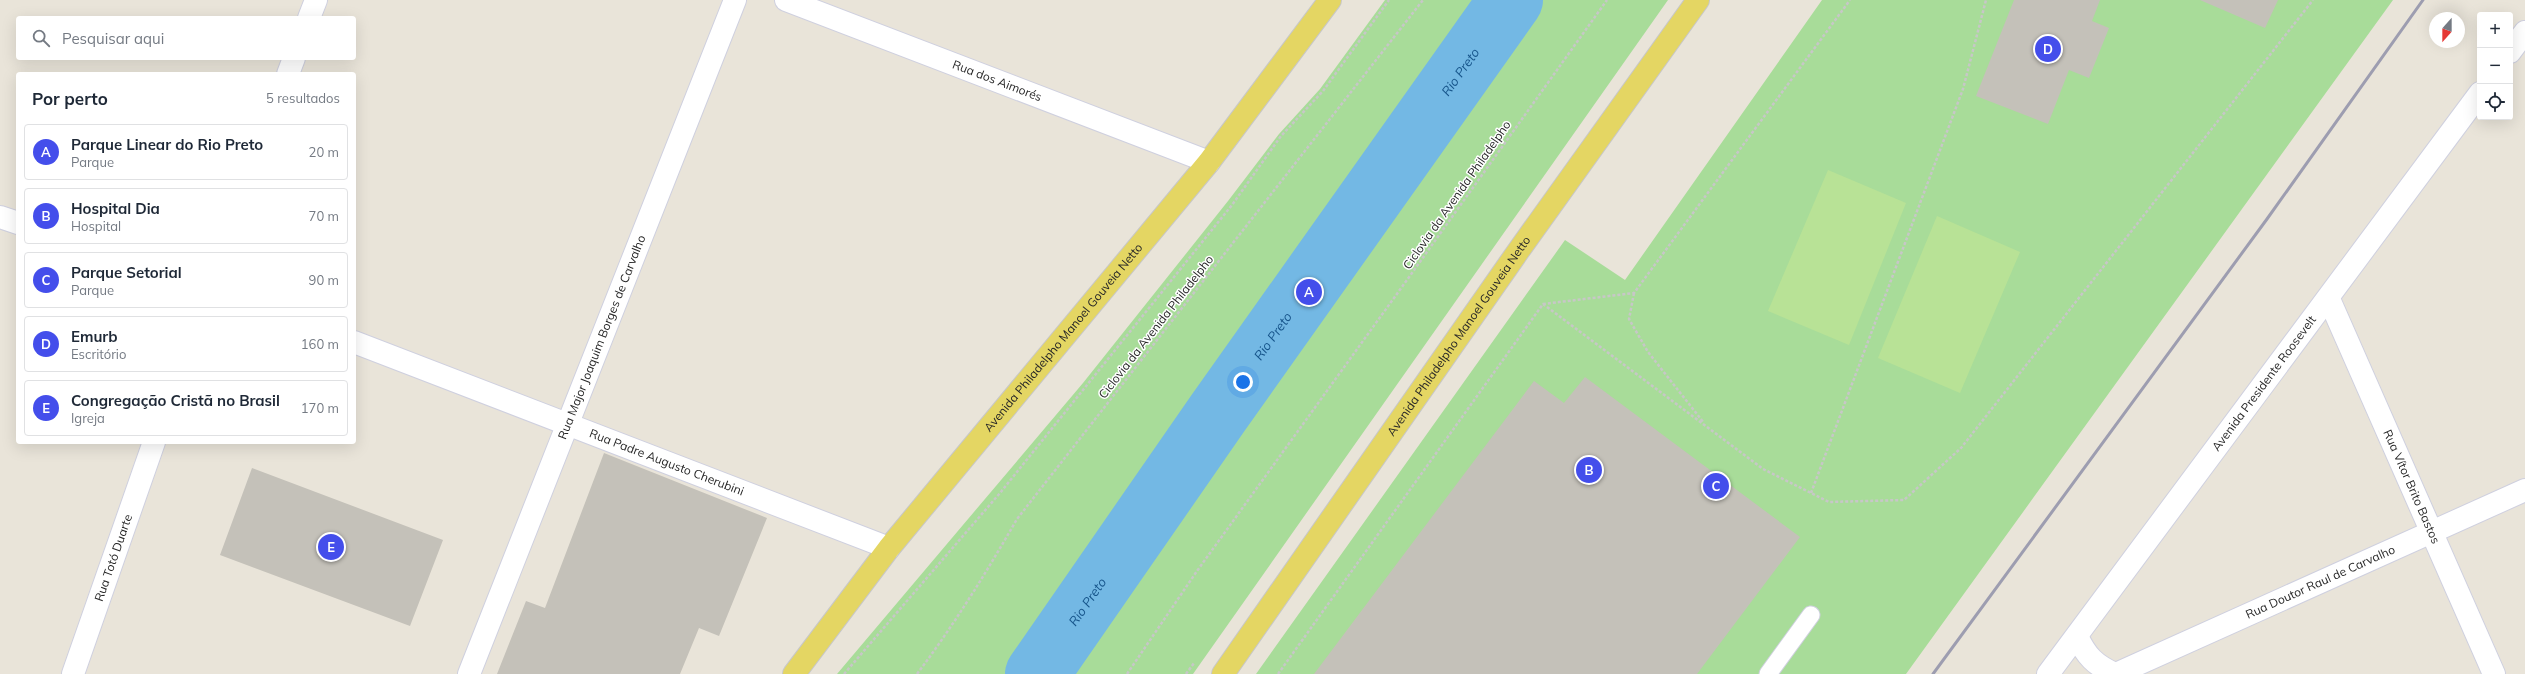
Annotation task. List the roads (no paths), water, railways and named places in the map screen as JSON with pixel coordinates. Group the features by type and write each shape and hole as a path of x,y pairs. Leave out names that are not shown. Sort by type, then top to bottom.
{"main road":[{"name":"Avenida Philadelpho Manoel Gouveia Netto","path":"794,674 889,548 1209,162 1330,0"},
{"name":"Avenida Philadelpho Manoel Gouveia Netto","path":"1223,674 1519,250 1698,0"}],"street":[{"path":"310,16 316,0"},
{"name":"Rua Major Joaquim Borges de Carvalho","path":"469,674 735,0"},
{"name":"Rua dos Aimorés","path":"786,0 1209,162"},
{"path":"2513,48 2525,32"},
{"path":"289,72 293,60"},
{"name":"Avenida Presidente Roosevelt","path":"2048,674 2329,299 2477,97"},
{"path":"0,217 16,222"},
{"name":"Rua Vítor Brito Bastos","path":"2329,299 2494,674"},
{"name":"Rua Padre Augusto Cherubini","path":"356,343 889,548"},
{"name":"Rua Totó Duarte","path":"73,674 153,444"},
{"name":"Rua Doutor Raul de Carvalho","path":"2116,674 2525,490"},
{"path":"2077,636 2085,653 2098,666 2116,674"}],"lane":[{"path":"1768,674 1811,615"}],"waterway":[{"name":"Rio Preto","path":"1037,674 1218,413 1511,0"}],"railway":[{"path":"1933,674 2267,219 2423,0"}],"place":[{"name":"Emurb","path":"2048,49"},
{"name":"Parque Linear do Rio Preto","path":"1309,292"},
{"name":"Hospital Dia","path":"1589,470"},
{"name":"Parque Setorial","path":"1716,486"},
{"name":"Congregação Cristã no Brasil","path":"331,547"}]}
